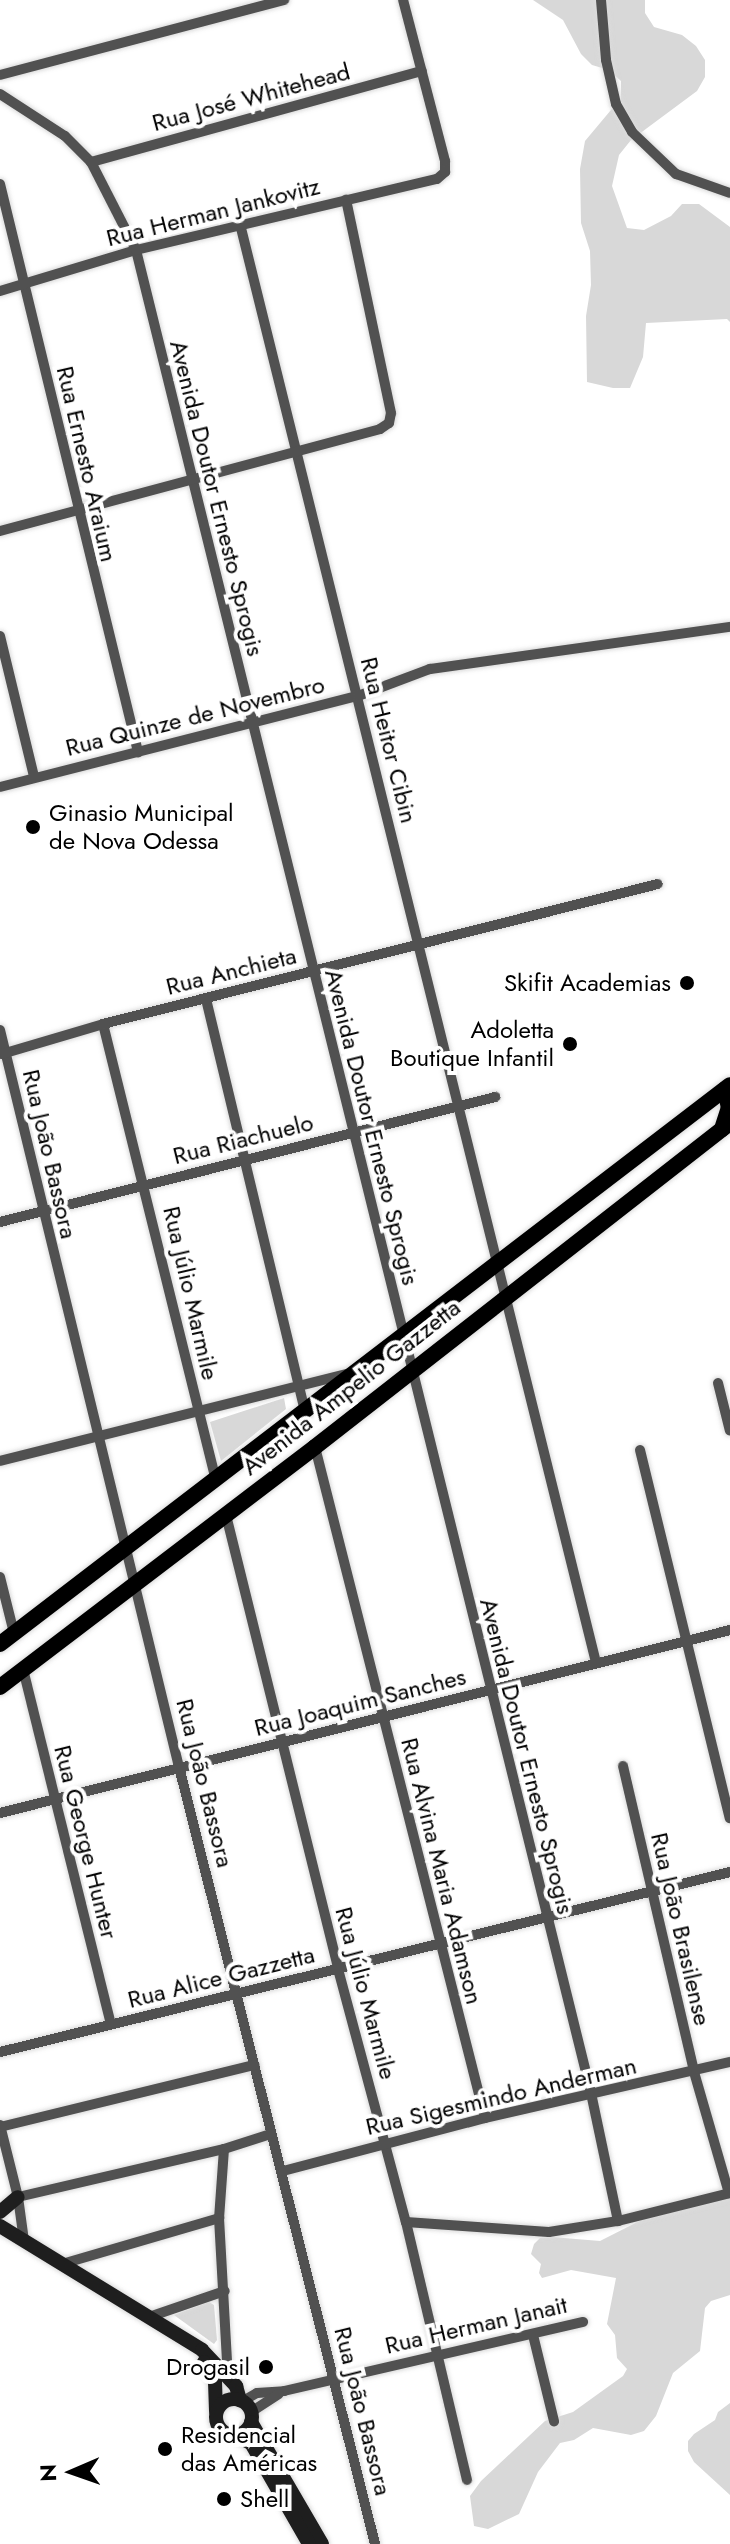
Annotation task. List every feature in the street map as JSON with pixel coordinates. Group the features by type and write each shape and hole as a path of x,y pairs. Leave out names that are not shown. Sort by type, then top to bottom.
{"main road":[{"path":"726,1126 728,1087"},
{"name":"Avenida Ampelio Gazzetta","path":"7,1638 728,1087"},
{"name":"Avenida Ampelio Gazzetta","path":"0,1687 135,1581 315,1447 726,1126"},
{"path":"0,2212 18,2197"},
{"path":"0,2226 192,2345 228,2377 236,2386 322,2544"},
{"path":"192,2345 211,2369 220,2428 251,2443 309,2544"},
{"path":"216,2411 223,2402 246,2409"},
{"path":"235,2435 245,2431 246,2409"}],"street":[{"path":"0,75 284,0"},
{"path":"403,0 422,71"},
{"path":"601,0 606,60 616,104 632,132 676,174 730,193"},
{"name":"Rua José Whitehead","path":"91,162 422,71"},
{"name":"Rua Herman Jankovitz","path":"0,291 136,250 437,179 445,172 445,161 422,71"},
{"name":"Avenida Doutor Ernesto Sprogis","path":"0,94 65,136 91,162 136,250 410,1372 591,2093 618,2221"},
{"name":"Rua Ernesto Araium","path":"0,184 77,512 138,752"},
{"path":"0,531 380,429 389,423 391,413 346,200"},
{"name":"Rua Heitor Cibin","path":"240,224 505,1298"},
{"name":"Rua Quinze de Novembro","path":"0,787 358,696 430,669 730,627"},
{"path":"0,636 34,777"},
{"name":"Rua Anchieta","path":"3,1054 103,1024 658,884"},
{"path":"206,999 305,1411"},
{"name":"Rua Júlio Marmile","path":"103,1024 216,1479"},
{"name":"Rua João Bassora","path":"0,1030 3,1054 179,1767 375,2544"},
{"name":"Rua Riachuelo","path":"0,1222 495,1097"},
{"path":"505,1298 596,1663"},
{"path":"0,1461 358,1372"},
{"path":"718,1383 730,1431"},
{"name":"Rua Alvina Maria Adamson","path":"315,1447 485,2118"},
{"path":"640,1450 730,1818"},
{"name":"Rua Júlio Marmile","path":"226,1515 338,1969 406,2222 467,2480"},
{"path":"0,1577 7,1638"},
{"name":"Rua Joaquim Sanches","path":"0,1813 730,1630"},
{"name":"Rua George Hunter","path":"23,1669 111,2024"},
{"name":"Rua João Brasilense","path":"623,1766 694,2072 730,2193"},
{"name":"Rua Alice Gazzetta","path":"0,2052 730,1872"},
{"name":"Rua Sigesmindo Anderman","path":"283,2171 485,2118 730,2062"},
{"path":"24,2241 18,2197 0,2126 255,2065"},
{"path":"18,2197 224,2149 271,2134"},
{"path":"224,2149 219,2218 228,2377"},
{"path":"406,2222 549,2232 618,2221 730,2193"},
{"path":"62,2264 219,2218"},
{"path":"149,2317 225,2291"},
{"name":"Rua Herman Janait","path":"246,2409 284,2391 436,2353 533,2335 583,2322"},
{"path":"533,2335 554,2421"}],"shaded area":[{"path":"533,0 645,0 645,13 654,27 682,35 696,46 705,60 705,77 697,91 631,140 619,155 612,186 627,228 644,230 671,216 682,204 699,204 730,227 730,322 727,319 646,323 643,357 630,388 587,382 586,316 591,285 590,251 581,223 580,169 585,141 621,98 621,81 609,70 592,65 581,54 563,20"},
{"path":"284,1398 286,1409 221,1461 210,1422"},
{"path":"710,2197 730,2198 730,2295 711,2301 705,2308 700,2351 673,2373 656,2416 644,2431 631,2435 593,2428 574,2440 560,2443 538,2472 519,2514 488,2529 474,2526 470,2496 481,2481 545,2421 573,2412 623,2376 627,2369 617,2358 615,2335 607,2324 616,2278 571,2270 542,2278 539,2273 541,2264 531,2254 534,2244 540,2238 552,2237 600,2241 665,2208"},
{"path":"209,2302 214,2305 217,2340 214,2344 174,2315"},
{"path":"730,2403 730,2495 694,2462 688,2451 688,2441 715,2420 718,2412"}],"place":[{"name":"Ginasio Municipal de Nova Odessa","path":"33,827"},
{"name":"Skifit Academias","path":"687,983"},
{"name":"Adoletta Boutique Infantil","path":"570,1044"},
{"name":"Drogasil","path":"266,2367"},
{"name":"Residencial das Américas","path":"165,2449"},
{"name":"Shell","path":"224,2499"}]}
